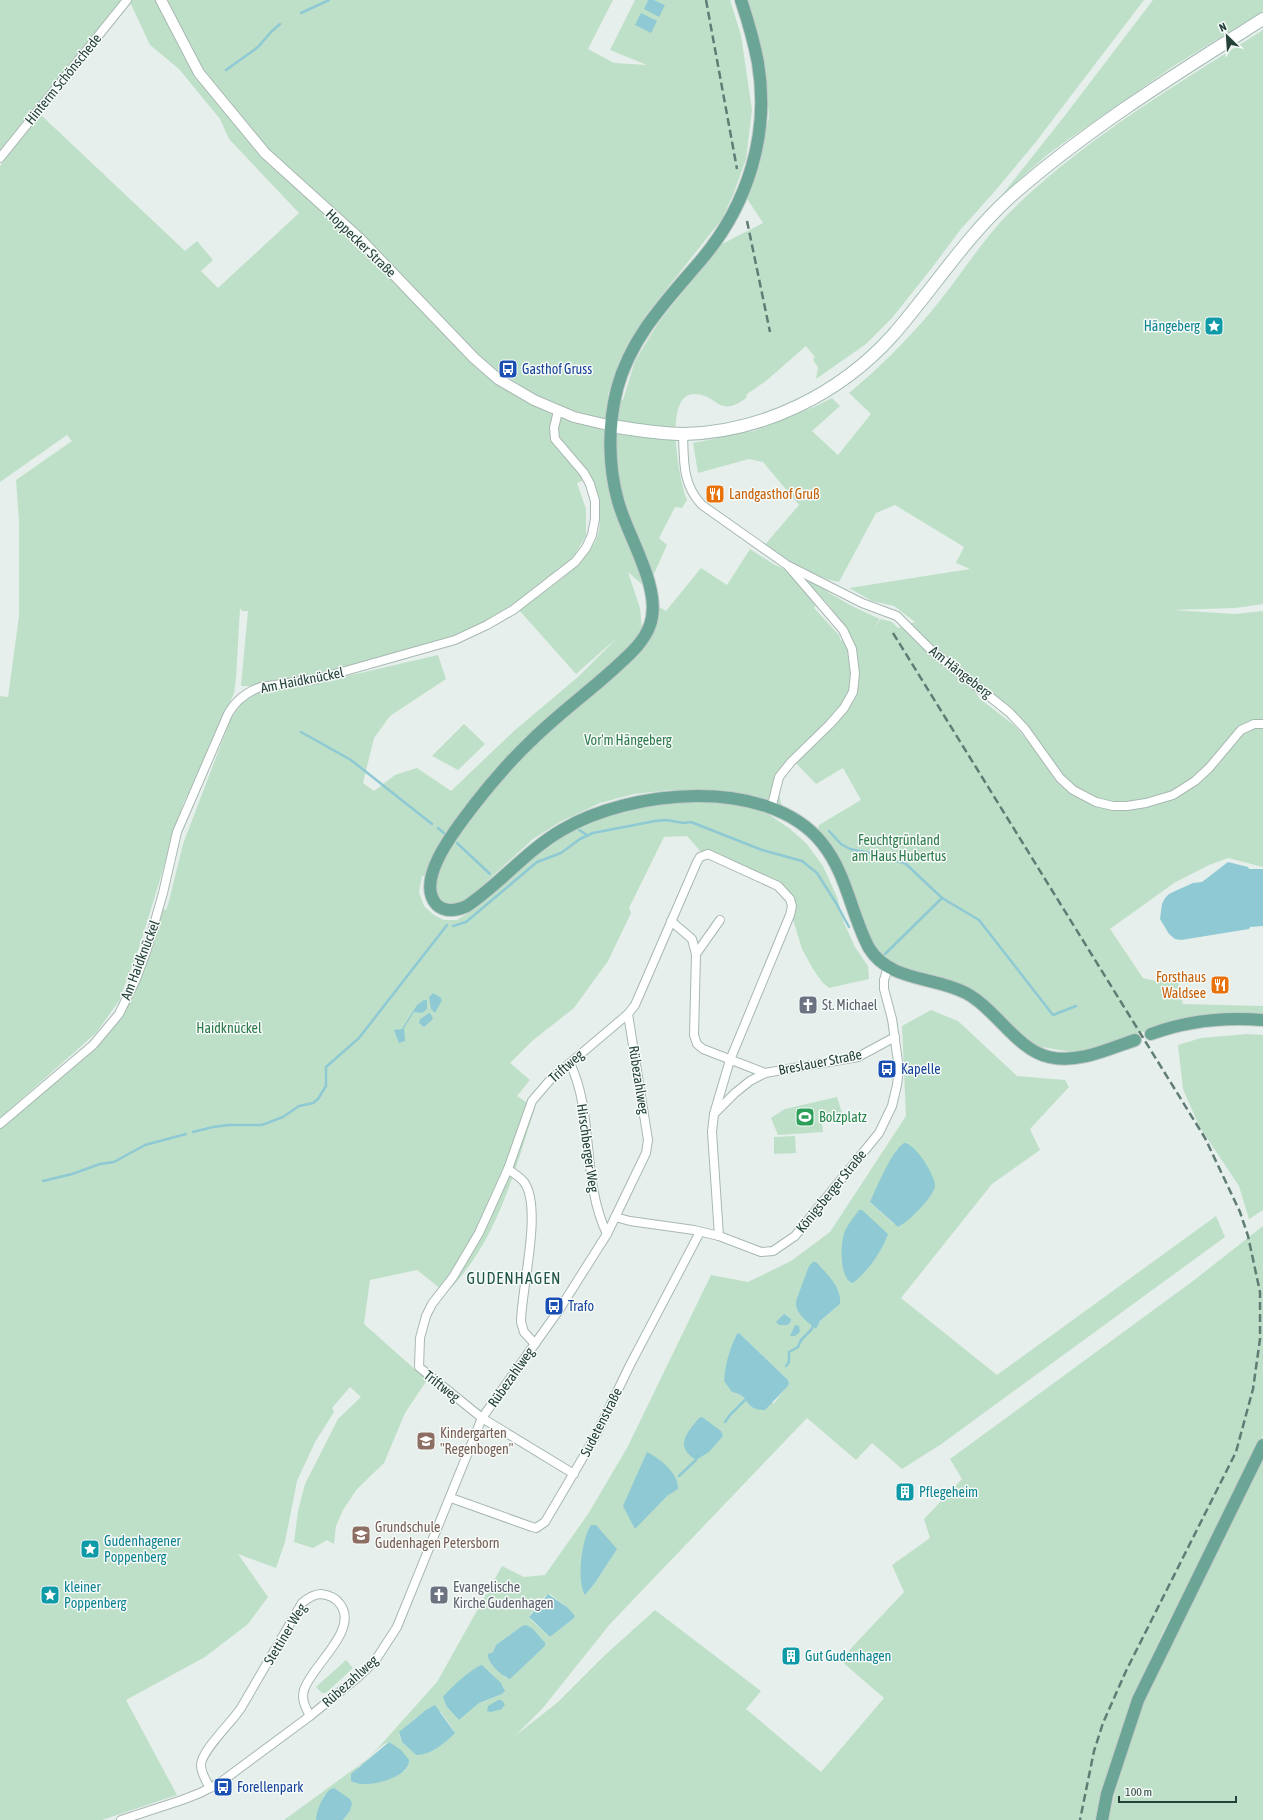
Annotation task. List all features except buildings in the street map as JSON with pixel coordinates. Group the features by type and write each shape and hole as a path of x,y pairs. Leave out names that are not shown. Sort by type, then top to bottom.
{"main road":[{"path":"741,0 752,36 760,81 760,123 751,170 736,208 720,234 702,258 662,305 634,347 617,392 612,426 611,458 614,485 622,513 643,563 650,587 652,607 650,624 635,649 531,740 479,799 452,834 438,858 431,879 433,899 440,907 447,910 467,906 535,848 562,830 586,818 628,804 656,798 702,796 743,800 771,809 793,819 822,842 841,874 869,948 876,958 888,967 902,974 952,987 971,996 990,1010 1023,1042 1037,1052 1050,1058 1069,1059 1082,1057 1135,1040"},
{"path":"612,426 650,432 683,434 728,429 769,418 806,402 844,379 880,348 972,237 1000,206 1109,118 1263,19"},
{"path":"1151,1034 1213,1020 1263,1020"},
{"path":"1102,1820 1107,1794 1138,1700 1263,1445"}],"street":[{"name":"Hinterm Schönschede","path":"0,158 127,0"},
{"name":"Hoppecker Straße","path":"161,0 200,73 265,153 360,239 481,365 507,384 558,411 574,417 612,426"},
{"name":"Am Haidknückel","path":"0,1124 93,1045 119,1014 136,979 147,949 179,826 228,714 238,699 261,687 317,679 455,640 487,625 513,610 567,569 581,554 588,543 594,527 595,501 590,484 584,473 555,439 554,428 558,411"},
{"name":"Am Hängeberg","path":"683,434 687,483 698,502 787,565 862,603 897,616 931,650 1009,712 1025,729 1060,778 1073,790 1096,802 1113,806 1127,806 1146,803 1172,794 1189,785 1209,768 1241,730 1254,724 1263,724"},
{"path":"771,809 779,777 790,762 830,724 844,708 853,692 856,674 852,649 843,630 787,565"},
{"name":"Triftweg","path":"574,1474 482,1418 419,1367 420,1338 426,1316 432,1304 453,1277 471,1247 508,1169 532,1101 550,1080 628,1014 638,1000 697,862 700,857 708,854 778,886 790,899 792,906 790,915 730,1060"},
{"path":"696,954 720,920"},
{"path":"671,921 692,939 696,954"},
{"name":"Breslauer Straße","path":"696,954 695,1040 703,1049 765,1073"},
{"name":"Königsberger Straße","path":"615,1217 719,1236 754,1250 765,1252 773,1251 782,1246 799,1232 879,1133 886,1122 892,1106 898,1078 895,1037 884,989 884,980 888,967"},
{"name":"Rübezahlweg","path":"125,1819 182,1800 210,1788 310,1716 370,1666 390,1639 400,1621 451,1498 482,1418 559,1310 607,1234 648,1148 628,1014"},
{"name":"Breslauer Straße","path":"714,1114 750,1081 765,1073 858,1057 895,1037"},
{"path":"719,1236 712,1132 714,1114 730,1060"},
{"name":"Hirschberger Weg","path":"570,1063 579,1085 596,1204 607,1234"},
{"path":"508,1169 524,1182 530,1197 532,1223 521,1322 524,1332 535,1344"},
{"name":"Sudetenstraße","path":"451,1498 536,1528 545,1522 595,1437 637,1351 700,1232"},
{"name":"Stettiner Weg","path":"210,1788 201,1768 201,1762 205,1752 229,1725 241,1708 302,1603 310,1597 322,1594 330,1596 337,1601 344,1611 345,1620 341,1632 303,1691 304,1704 310,1716"}],"green space":[{"path":"0,0 121,0 0,153"},
{"path":"129,0 613,0 588,49 614,63 647,65 610,50 635,0 648,0 644,9 665,5 654,0 730,0 741,35 752,110 746,159 733,195 722,219 646,315 621,357 608,395 623,400 635,361 658,323 720,245 763,223 746,197 769,118 765,68 748,0 1144,0 1035,143 961,229 892,318 866,344 816,379 818,367 813,360 815,357 806,346 766,381 747,394 746,398 737,404 724,406 702,395 694,394 684,398 678,408 676,441 681,477 687,500 682,508 675,507 659,538 667,545 653,576 635,530 621,528 638,563 646,588 628,572 640,608 642,629 652,634 657,623 659,607 666,611 701,568 727,585 750,549 784,569 816,604 814,608 839,635 841,641 843,639 847,643 852,639 829,605 808,583 810,579 844,601 880,619 874,628 881,619 892,622 898,628 915,622 894,606 872,601 849,588 970,569 956,563 964,547 895,505 876,513 839,582 819,577 790,563 763,547 799,505 763,462 749,459 698,473 693,443 754,431 814,407 832,398 840,406 812,431 838,455 871,414 849,393 881,365 921,324 941,300 980,247 1013,209 1071,158 1102,135 1165,92 1263,30 1263,604 1235,608 1173,610 1235,614 1263,611 1263,867 1228,858 1209,865 1174,883 1110,929 1143,978 1155,981 1178,981 1183,1004 1263,1006 1263,1015 1248,1013 1162,1026 1078,1053 1035,1046 984,1006 931,978 891,962 880,954 871,943 837,857 818,828 819,825 861,800 843,768 816,784 795,762 781,782 779,793 782,805 763,802 734,794 705,790 671,790 634,794 600,803 560,822 533,839 472,895 459,904 449,905 439,901 436,894 435,879 422,876 419,892 424,906 434,915 444,920 457,920 476,908 535,855 564,834 591,820 629,808 679,801 729,802 762,810 789,828 807,844 823,866 837,897 844,923 855,947 868,966 869,979 829,988 822,982 813,969 802,949 787,900 777,889 715,857 701,852 687,836 664,837 629,908 631,913 608,961 574,1008 532,1041 510,1063 530,1080 517,1096 535,1108 515,1171 499,1213 479,1252 464,1273 446,1293 417,1270 370,1280 364,1324 427,1380 405,1413 384,1463 357,1489 343,1510 336,1526 334,1544 327,1540 313,1548 294,1542 298,1511 305,1484 338,1419 361,1397 350,1387 332,1408 334,1412 315,1442 297,1481 285,1542 276,1568 238,1554 268,1597 248,1624 205,1657 126,1700 177,1795 102,1820 0,1820 0,1128 65,1075 106,1036 127,1004 145,962 163,909 166,910 183,844 231,718 243,702 256,693 272,689 343,677 438,655 446,679 390,716 374,738 363,783 374,791 395,775 417,768 451,791 515,730 578,677 619,636 576,674 519,610 554,585 578,565 595,542 599,530 600,517 598,504 590,478 577,483 586,509 586,536 571,561 497,616 450,637 300,680 260,686 241,686 248,611 242,611 240,608 234,693 212,745 183,804 140,945 119,1001 96,1033 0,1118 0,696 8,697 19,616 19,521 16,480 72,441 67,435 0,482 0,166 41,115 185,251 197,241 213,260 201,271 218,288 299,213 229,139 220,119 179,69 150,45","holes":["968,677 993,694 1013,711 1036,739 1054,766 1074,788 1087,796 1102,802 1126,804 1146,801 1171,793 1165,800 1120,810 1090,804 1056,781 1034,749 1015,726 979,698"]},
{"path":"1153,0 1263,0 1263,11 1172,67 1066,141 1047,155 1002,195 1063,118"},
{"path":"464,724 485,744 458,770 432,756"},
{"path":"931,1010 958,1021 1017,1076 1065,1080 1069,1087 1030,1129 1040,1150 992,1184 901,1298 997,1375 1216,1216 1225,1237 940,1445 902,1469 872,1443 856,1460 807,1418 610,1624 542,1709 515,1736 558,1702 605,1655 655,1610 761,1691 746,1709 821,1772 884,1698 840,1660 904,1592 892,1565 930,1538 924,1519 962,1479 950,1459 1193,1281 1263,1226 1263,1435 1164,1630 1139,1685 1097,1820 343,1820 350,1811 324,1795 316,1820 284,1820 369,1758 437,1682 502,1566 524,1577 545,1575 588,1514 627,1448 711,1275 748,1282 791,1261 830,1232 906,1116 902,1026","holes":["897,1149 894,1224 870,1202","831,1279 839,1292 840,1304 820,1321 816,1328 796,1301 802,1287","739,1333 788,1380 789,1384 774,1403 745,1400 739,1393","617,1549 595,1583 585,1595","550,1594 567,1607 573,1619 550,1637 531,1620 529,1616 545,1596","522,1626 545,1646 518,1670 506,1678 491,1663 491,1652 493,1652 496,1645","489,1671 504,1688 502,1694 479,1703 459,1720 447,1707 448,1691 457,1684","441,1712 454,1731 416,1755 402,1742 399,1734 417,1717","389,1742 409,1764 405,1771 365,1784 354,1783 358,1767 377,1750"]},
{"path":"1247,1034 1263,1035 1263,1210 1249,1219 1239,1186 1199,1126 1183,1089 1178,1045 1201,1038"},
{"name":"Bolzplatz","path":"837,1097 843,1116 822,1121 823,1132 778,1135 771,1118 785,1109"},
{"path":"795,1136 796,1153 774,1154 774,1137"},
{"path":"1263,1456 1263,1820 1108,1820 1121,1770 1144,1699"},
{"path":"346,1660 353,1668 326,1693 322,1693 316,1687"}],"water":[{"path":"648,0 654,0 665,5 659,17 644,9"},
{"path":"641,13 657,21 651,33 635,25"},
{"path":"1228,862 1248,867 1249,869 1263,869 1263,926 1250,927 1249,929 1181,940 1175,939 1169,934 1160,919 1162,904 1165,898 1169,894 1193,883 1202,882"},
{"path":"433,993 442,1000 435,1013 431,1009 429,997"},
{"path":"424,1000 427,1000 427,1009 422,1013 414,1012 404,1028 405,1041 399,1043 394,1030 402,1029 417,1005"},
{"path":"429,1013 433,1019 424,1027 419,1023 420,1019"},
{"path":"904,1143 913,1148 924,1160 932,1175 935,1186 930,1197 920,1209 898,1227 870,1202 894,1153"},
{"path":"859,1210 862,1210 888,1234 874,1261 853,1283 848,1280 843,1268 842,1243 846,1228"},
{"path":"813,1262 816,1262 833,1281 839,1292 840,1298 840,1304 820,1321 816,1329 802,1317 796,1306 796,1301 809,1266"},
{"path":"784,1314 791,1319 790,1323 787,1325 779,1325 776,1322"},
{"path":"795,1325 799,1326 800,1332 795,1336 790,1336"},
{"path":"739,1333 788,1380 789,1384 787,1387 765,1410 753,1408 742,1396 732,1392 724,1381 728,1356 734,1339"},
{"path":"702,1417 721,1431 723,1436 709,1452 696,1460 689,1455 684,1445 687,1434 699,1418"},
{"path":"647,1452 662,1462 672,1472 678,1489 667,1496 635,1529 623,1506"},
{"path":"591,1525 596,1525 617,1549 595,1583 585,1595 582,1589 581,1560 585,1539"},
{"path":"548,1594 567,1607 575,1616 550,1637 529,1617"},
{"path":"526,1625 533,1629 545,1643 545,1646 510,1679 492,1665 488,1658 488,1654 493,1652 496,1645 522,1626"},
{"path":"482,1665 501,1683 505,1691 502,1694 479,1703 459,1720 447,1707 443,1697 467,1674"},
{"path":"498,1700 501,1700 505,1704 502,1709 491,1712 487,1711 488,1706"},
{"path":"435,1705 455,1733 432,1751 416,1755 402,1742 399,1732 426,1710"},
{"path":"389,1742 401,1750 409,1760 408,1766 395,1777 385,1781 365,1784 351,1781 351,1774"},
{"path":"334,1788 350,1799 352,1803 350,1811 343,1820 316,1820 324,1796 327,1792"}],"waterway":[{"path":"301,13 329,0"},
{"path":"226,70 258,47 280,24"},
{"path":"301,732 351,760 432,824"},
{"path":"453,926 466,922 537,862 561,853 580,839 593,833 666,820 684,823 691,822 762,850 802,861 817,873 849,927"},
{"path":"438,828 445,834"},
{"path":"579,830 587,835"},
{"path":"829,831 841,844 850,849 880,855 906,864 942,898 979,920 1053,1015 1076,1006"},
{"path":"457,843 490,874"},
{"path":"885,954 942,898"},
{"path":"193,1132 229,1125 262,1125 283,1117 299,1106 313,1103 318,1099 326,1086 326,1067 359,1038 447,925"},
{"path":"43,1181 72,1174 100,1164 114,1162 145,1145 186,1134"},
{"path":"786,1366 789,1362 789,1352 798,1347 801,1340 813,1326"},
{"path":"725,1422 745,1400"},
{"path":"679,1476 696,1460"}],"railway":[{"path":"706,0 737,169"},
{"path":"747,221 770,332"},
{"path":"893,633 1205,1138 1240,1212 1248,1236 1260,1292 1260,1339 1253,1389 1236,1452 1126,1671 1103,1723 1094,1751 1080,1820"}],"place":[{"name":"Hängeberg","path":"1214,326"},
{"name":"Gasthof Gruss","path":"508,369"},
{"name":"Landgasthof Gruß","path":"715,494"},
{"name":"Forsthaus Waldsee","path":"1220,985"},
{"name":"St. Michael","path":"808,1005"},
{"name":"Kapelle","path":"887,1069"},
{"name":"Bolzplatz","path":"805,1117"},
{"name":"Trafo","path":"554,1306"},
{"name":"Kindergarten \"Regenbogen\"","path":"426,1441"},
{"name":"Pflegeheim","path":"905,1492"},
{"name":"Grundschule Gudenhagen Petersborn","path":"361,1535"},
{"name":"Gudenhagener Poppenberg","path":"90,1549"},
{"name":"kleiner Poppenberg","path":"50,1595"},
{"name":"Evangelische Kirche Gudenhagen","path":"439,1595"},
{"name":"Gut Gudenhagen","path":"791,1656"},
{"name":"Forellenpark","path":"223,1787"}],"district":[{"name":"GUDENHAGEN","path":"514,1278"}],"park label":[{"name":"Vor'm Hängeberg","path":"628,740"},
{"name":"Feuchtgrünland am Haus Hubertus","path":"899,848"},
{"name":"Haidknückel","path":"229,1028"}]}
